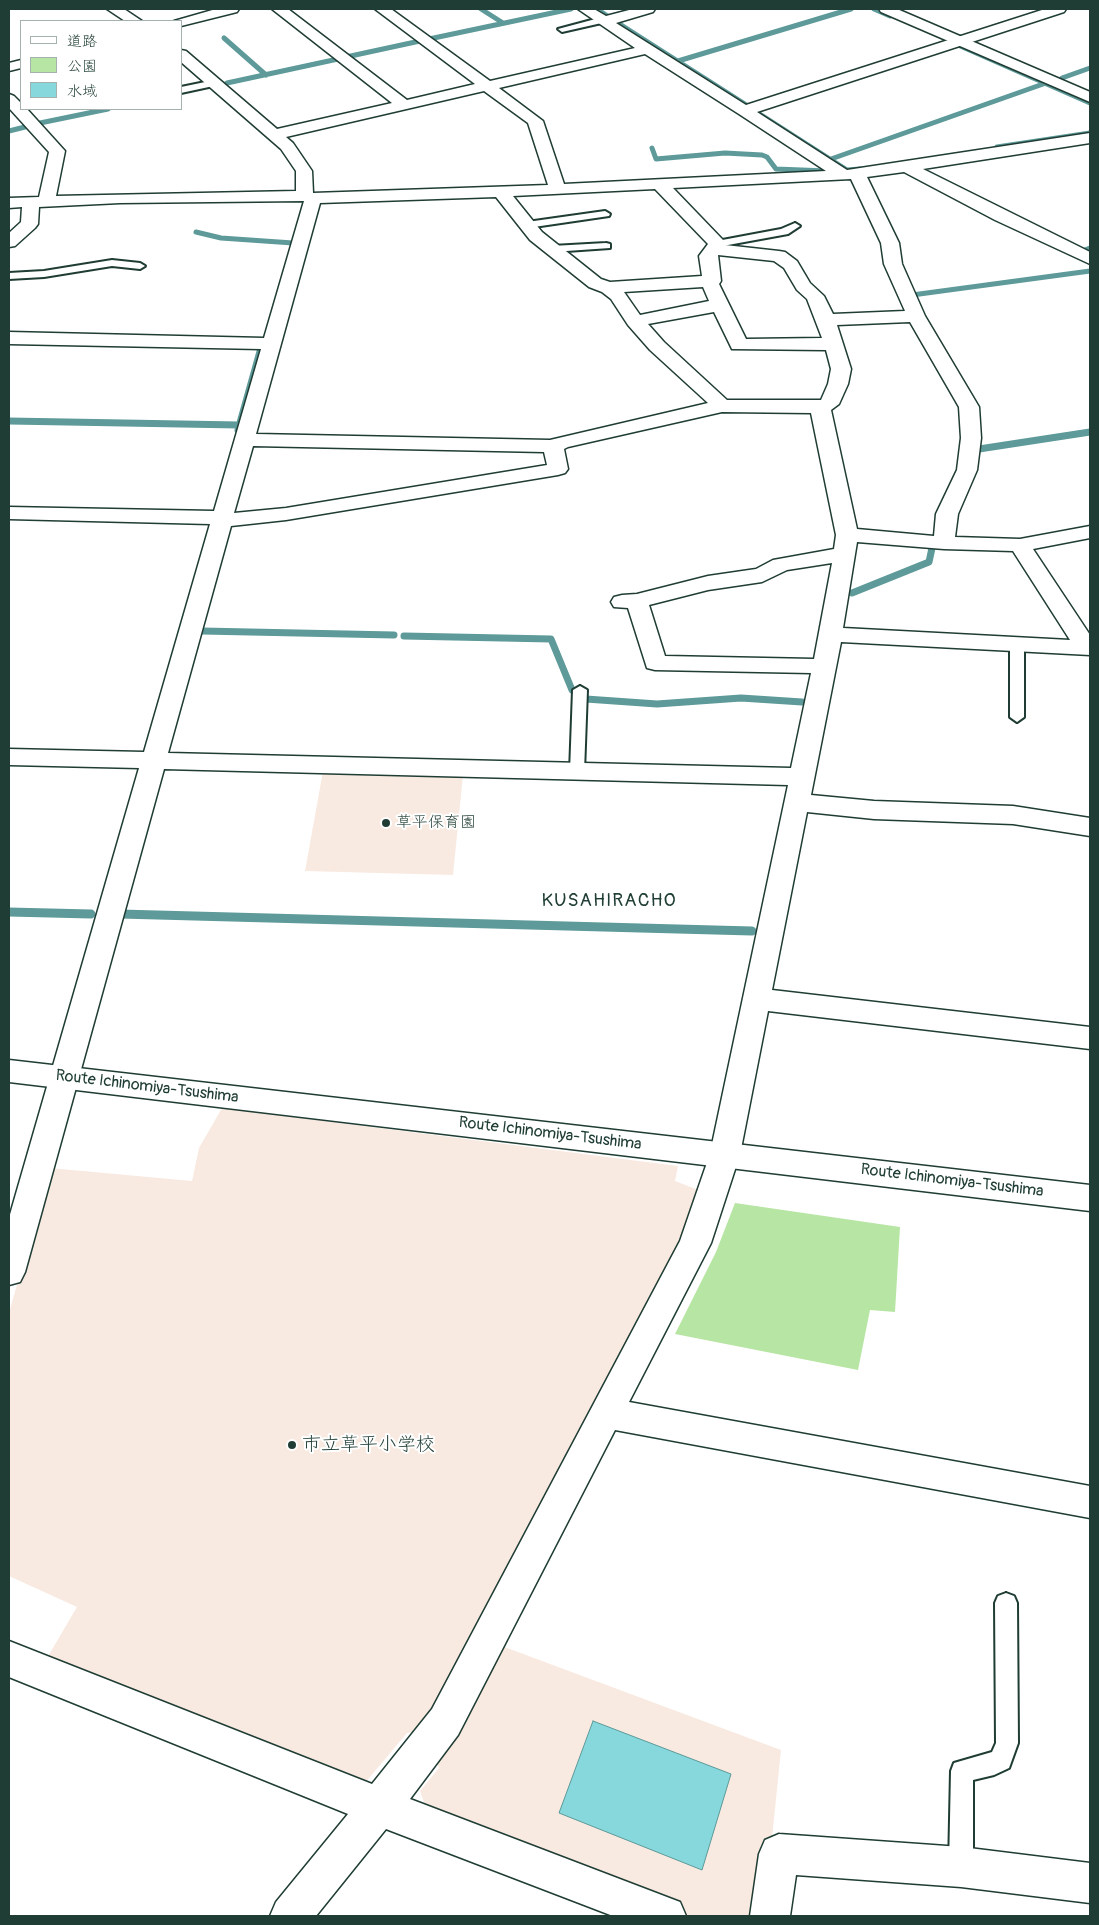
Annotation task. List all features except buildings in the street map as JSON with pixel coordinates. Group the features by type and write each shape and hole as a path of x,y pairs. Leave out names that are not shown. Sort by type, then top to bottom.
{"street":[{"path":"114,9 133,20"},
{"path":"182,22 232,9"},
{"path":"279,9 404,105"},
{"path":"382,9 535,122 550,162 557,188"},
{"path":"585,9 744,110 850,174 890,243 893,264 916,316 969,408 971,438 967,470 947,514 944,543"},
{"path":"604,20 648,9"},
{"path":"886,9 1090,97"},
{"path":"744,110 1059,9"},
{"path":"274,135 648,49"},
{"path":"10,1263 222,520 271,344 308,197 304,171 287,146 182,55"},
{"path":"9,99 57,150 29,224 9,242"},
{"path":"9,203 120,198 308,197 501,192 850,174 1090,138"},
{"path":"905,166 1001,216 1090,259"},
{"path":"244,440 553,446 722,406 820,407 828,404 838,384 840,369 826,320 815,296 803,286 791,265 779,256 715,246 660,185"},
{"path":"501,192 536,236 595,282 617,295 635,321 658,346 722,406"},
{"path":"608,288 712,281 708,256 715,246"},
{"path":"709,281 740,345 833,344"},
{"path":"635,321 720,305"},
{"path":"826,320 916,316"},
{"path":"9,338 271,344"},
{"path":"290,1916 379,1808 445,1722 695,1243 725,1154 832,634 845,545 820,407"},
{"path":"9,513 222,520 286,514 558,469 553,446"},
{"path":"825,666 655,663 630,602 708,583 762,575 781,565 845,545 944,543 1020,545 1090,532"},
{"path":"1020,545 1088,648"},
{"path":"832,634 1088,648"},
{"path":"9,757 577,772 800,790 874,810 1013,815 1090,828"},
{"path":"757,999 1090,1038"},
{"name":"Route Ichinomiya-Tsushima","path":"9,1071 1090,1198"},
{"path":"606,1413 1090,1502"},
{"path":"9,1659 379,1808 666,1916"},
{"path":"770,1916 779,1854 961,1867 1090,1884"}],"lane":[{"path":"562,29 604,20"},
{"path":"182,90 215,83"},
{"path":"527,225 605,214"},
{"path":"715,246 784,232 795,226"},
{"path":"552,248 606,246"},
{"path":"9,276 44,274 112,263 140,266"},
{"path":"1017,644 1017,717"},
{"path":"577,772 580,690"},
{"path":"961,1867 962,1770 994,1764 1001,1760 1007,1744 1006,1603"}],"shaded area":[{"name":"草平保育園","path":"323,771 463,775 453,875 305,871"},
{"name":"市立草平小学校","path":"222,1108 678,1166 675,1181 701,1191 675,1259 475,1636 781,1750 764,1916 689,1916 426,1808 420,1791 439,1768 424,1731 407,1733 364,1784 47,1658 77,1607 9,1576 9,1313 50,1168 192,1181 199,1148"}],"green space":[{"path":"735,1203 900,1227 895,1312 870,1310 858,1370 675,1334 716,1252"}],"water":[{"path":"593,1721 731,1774 702,1870 559,1813"}],"waterway":[{"path":"481,9 503,23"},
{"path":"429,39 571,9"},
{"path":"597,9 609,17 637,9"},
{"path":"678,61 851,9"},
{"path":"874,9 890,16"},
{"path":"615,21 748,106"},
{"path":"224,38 266,75"},
{"path":"346,57 420,41"},
{"path":"958,45 1045,83"},
{"path":"266,75 338,59"},
{"path":"1062,78 1090,68"},
{"path":"227,83 266,75"},
{"path":"831,159 1045,83"},
{"path":"1045,83 1090,103"},
{"path":"40,123 103,110"},
{"path":"755,111 847,170 860,169"},
{"path":"9,131 25,127"},
{"path":"997,147 1090,133"},
{"path":"652,148 656,159 725,153 762,155 767,157 776,169 827,171"},
{"path":"196,232 221,238 293,243"},
{"path":"1082,251 1090,248"},
{"path":"912,295 1090,271"},
{"path":"238,430 261,348"},
{"path":"9,421 239,425"},
{"path":"979,449 1090,432"},
{"path":"852,593 929,562 932,548"},
{"path":"202,631 394,635"},
{"path":"404,636 551,639 572,690"},
{"path":"586,699 657,704 741,698 802,702"},
{"path":"9,912 91,914"},
{"path":"120,914 752,931"}],"place":[{"name":"草平保育園","path":"386,823"},
{"name":"市立草平小学校","path":"292,1445"}],"district":[{"name":"KUSAHIRACHO","path":"609,901"}]}
